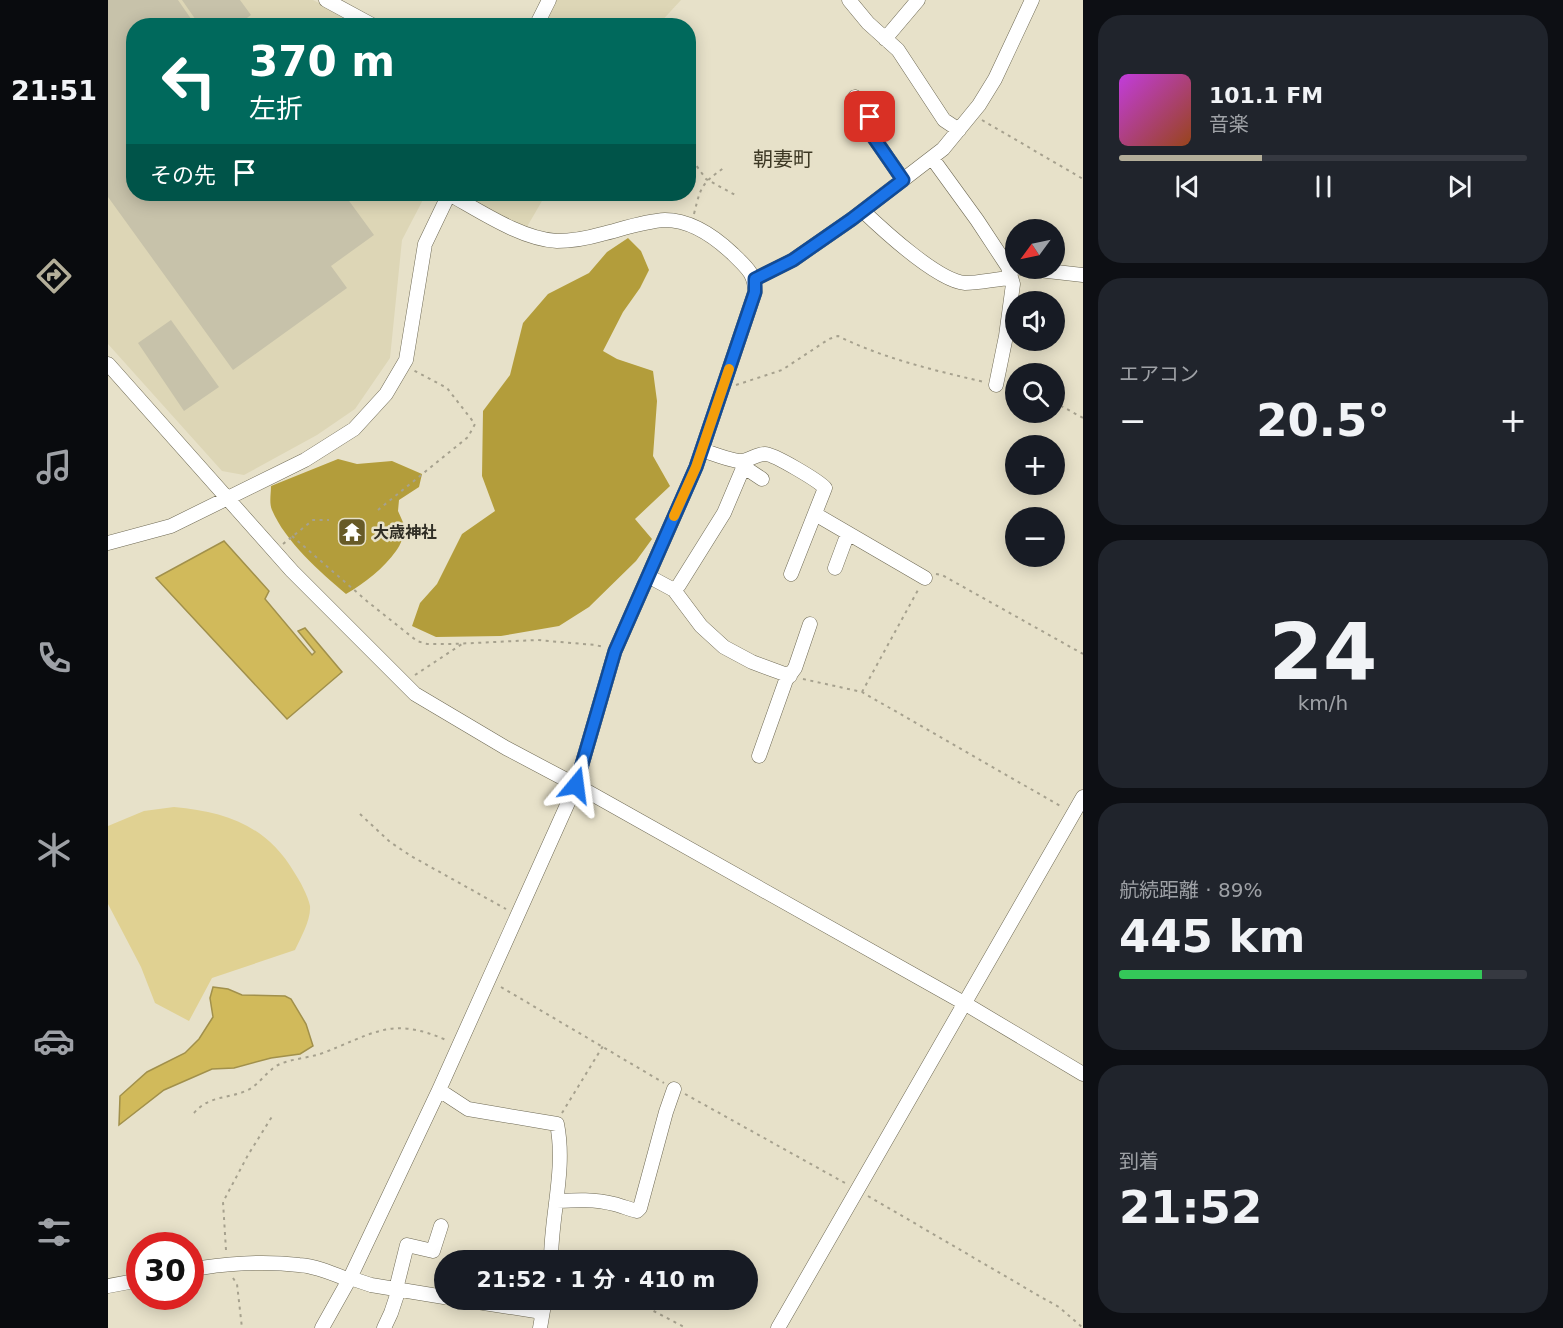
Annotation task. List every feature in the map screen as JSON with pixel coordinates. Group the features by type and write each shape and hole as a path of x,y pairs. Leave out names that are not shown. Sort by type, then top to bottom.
{"street":[{"path":"326,0 359,18"},
{"path":"540,18 549,0"},
{"path":"849,0 867,23 897,50 944,120 959,130"},
{"path":"885,39 918,0"},
{"path":"755,279 793,260 863,211 943,149 972,114 995,79 1032,0"},
{"path":"855,97 870,117 874,138 903,180"},
{"path":"932,158 1005,259"},
{"path":"108,543 171,526 305,460 354,429 386,394 406,360 425,244 446,201"},
{"path":"322,1328 350,1279 440,1090 576,785 615,651 702,450 755,292 755,279 723,245 711,235 691,226 666,220 578,240 556,241 532,236 462,201"},
{"path":"863,211 913,254 948,278 964,283 1005,273"},
{"path":"1065,274 1083,275"},
{"path":"996,385 1006,336 1013,279"},
{"path":"109,368 274,551 414,694 964,1004 1083,1074"},
{"path":"702,450 739,461 762,479"},
{"path":"674,590 724,513 745,464 766,453 787,462 798,471 820,482 825,488 791,574"},
{"path":"815,514 925,578"},
{"path":"835,568 848,533"},
{"path":"648,576 674,590 701,626 724,647 752,662 790,676"},
{"path":"759,756 786,681 810,624"},
{"path":"778,1328 1083,797"},
{"path":"557,1201 586,1200 614,1204 631,1210 640,1208 674,1089"},
{"path":"440,1090 468,1109 557,1124 559,1134 557,1201 552,1250"},
{"path":"384,1328 391,1313 407,1245 433,1251 441,1226"},
{"path":"204,1268 226,1265 301,1265 371,1285 434,1295"},
{"path":"108,1286 126,1283"},
{"path":"540,1328 543,1310"}],"path":[{"path":"972,114 1083,179"},
{"path":"696,165 706,179 737,196"},
{"path":"691,226 700,190 706,179 725,167"},
{"path":"724,384 738,385 782,370 829,339 838,336 866,350 908,364 996,385"},
{"path":"378,510 468,436 475,424 447,388 403,365"},
{"path":"1065,408 1083,418"},
{"path":"274,551 313,520 329,520"},
{"path":"292,536 417,641 428,644 462,644 537,640 595,645 615,651"},
{"path":"862,692 925,578 933,573 942,575 1083,654"},
{"path":"404,685 411,677 462,644"},
{"path":"790,676 862,692 1073,814"},
{"path":"360,814 390,842 411,856 519,916"},
{"path":"194,1113 211,1100 244,1092 280,1064 317,1055 387,1028 397,1027 427,1032 460,1045"},
{"path":"557,1124 567,1103 603,1046"},
{"path":"242,1328 237,1284 226,1265 223,1202 273,1115"},
{"path":"856,1190 1041,1296 1059,1307 1083,1328"},
{"path":"652,1310 686,1328"}],"shaded area":[{"path":"108,0 313,0 349,18 126,18 126,201 422,201 402,240 390,358 355,409 317,435 244,475 222,471 108,344"},
{"path":"557,0 681,0 664,18 548,18"},
{"path":"474,201 542,201 524,232"},
{"path":"628,238 641,251 649,270 640,288 623,312 603,351 617,359 653,371 657,401 653,456 670,486 635,519 652,539 636,561 589,607 559,626 501,636 436,637 412,626 420,603 437,584 462,534 495,511 482,476 483,411 510,375 523,323 548,294 589,273 607,252"},
{"path":"338,459 357,464 392,461 422,474 419,487 399,500 398,511 406,529 398,549 374,575 346,594 315,566 285,533 272,510 270,501 271,486"},
{"path":"224,541 269,591 265,599 312,655 315,652 298,631 305,628 342,672 287,719 156,578"},
{"path":"174,807 227,817 257,832 283,856 301,884 310,906 307,923 295,950 212,978 189,1021 155,1003 141,967 108,904 108,826 144,811"},
{"path":"213,987 228,989 242,995 285,996 291,999 306,1024 313,1046 300,1054 271,1058 234,1068 212,1069 164,1090 119,1125 120,1096 147,1072 185,1053 199,1039 213,1017 210,998"}],"building":[{"path":"108,0 178,0 190,18 126,18 126,201 349,201 374,235 331,266 347,288 233,370 108,197"},
{"path":"182,0 240,0 251,15 247,18 194,18"},
{"path":"171,320 219,387 184,411 138,343"}],"slow traffic":[{"path":"674,516 696,467 729,369"}],"place":[{"name":"大歳神社","path":"352,532"}],"district":[{"name":"朝妻町","path":"783,159"}],"route":[{"path":"576,785 615,651 696,467 755,292 755,279 793,260 903,180 874,138 870,117"}]}
